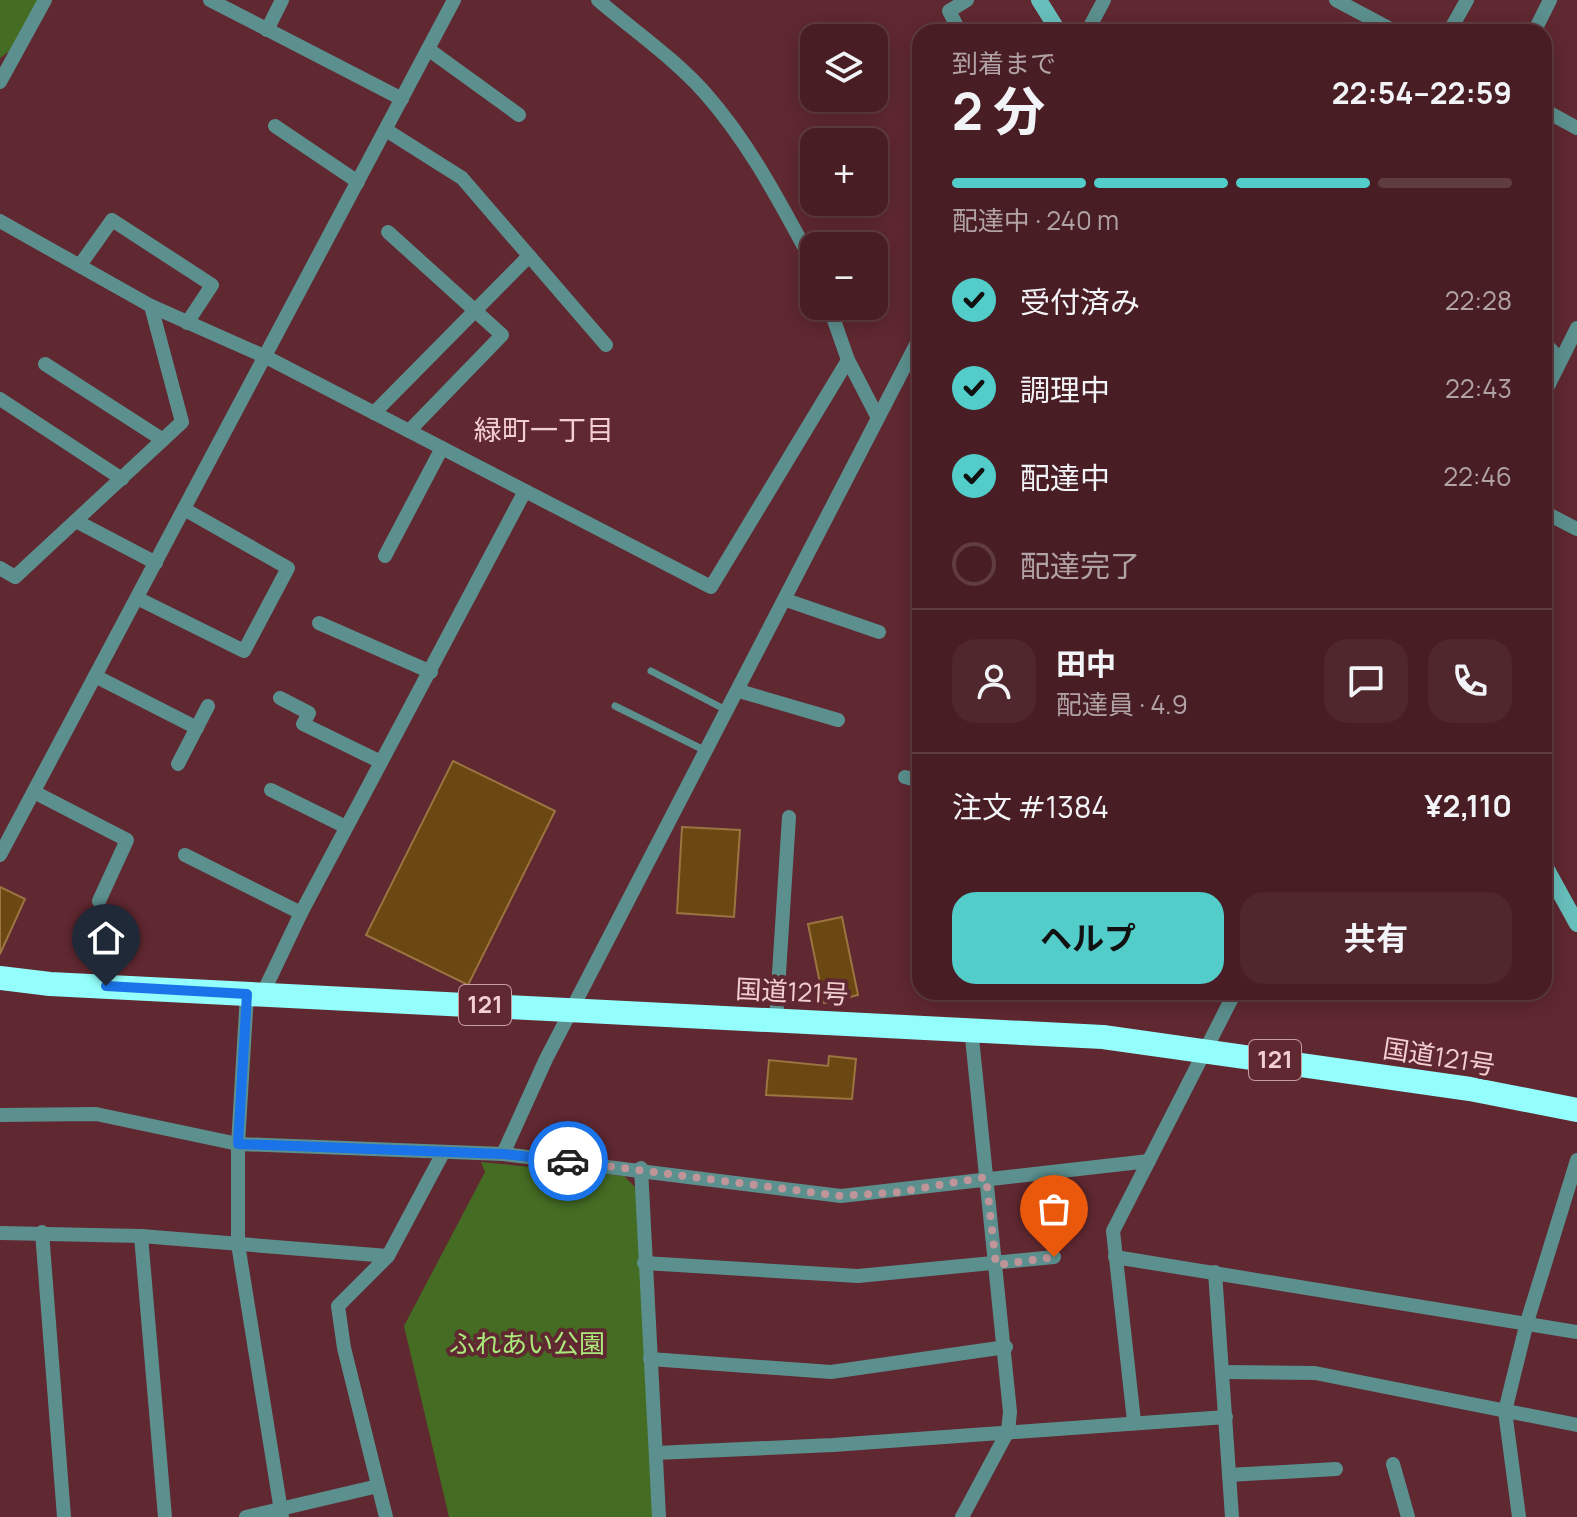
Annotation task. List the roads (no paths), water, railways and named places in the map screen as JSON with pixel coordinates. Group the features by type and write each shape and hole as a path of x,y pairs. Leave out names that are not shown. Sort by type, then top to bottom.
{"highway":[{"name":"国道121号","path":"0,978 254,994 1103,1037 1470,1089 1577,1110"}],"street":[{"path":"0,82 5,64 45,0"},
{"path":"210,0 402,99"},
{"path":"267,30 282,0"},
{"path":"0,855 454,0"},
{"path":"598,0 703,90 760,167 800,240"},
{"path":"956,24 949,11 967,0"},
{"path":"1039,0 1054,24"},
{"path":"1091,24 1104,0"},
{"path":"1454,24 1467,0"},
{"path":"1538,24 1550,0"},
{"path":"1339,1 1381,24"},
{"path":"428,49 519,115"},
{"path":"1552,114 1577,128"},
{"path":"275,126 358,182"},
{"path":"386,130 462,178 606,345"},
{"path":"80,265 112,220 212,285 187,323"},
{"path":"0,221 151,306 266,357 711,587 848,360"},
{"path":"388,232 502,335 409,431"},
{"path":"374,413 473,309 529,256"},
{"path":"0,568 15,577 182,422 151,306"},
{"path":"834,320 848,360 878,418"},
{"path":"1552,377 1577,328"},
{"path":"1552,351 1560,360"},
{"path":"503,1154 574,1009 912,352"},
{"path":"45,364 163,440"},
{"path":"0,399 122,479"},
{"path":"385,556 442,448"},
{"path":"281,1513 238,1244 238,1144 254,994 431,672 525,491"},
{"path":"137,598 244,651 252,637 288,568 184,509"},
{"path":"1552,516 1577,529"},
{"path":"76,521 156,563"},
{"path":"786,600 879,632"},
{"path":"319,623 431,672"},
{"path":"95,676 197,728"},
{"path":"739,691 838,720"},
{"path":"280,698 309,713 303,724 381,762"},
{"path":"178,764 208,706"},
{"path":"271,790 346,827"},
{"path":"34,792 127,840 99,901"},
{"path":"776,1020 789,817"},
{"path":"185,855 301,913"},
{"path":"1552,879 1577,924"},
{"path":"1134,1421 1113,1231 1231,1000"},
{"path":"962,1517 1008,1431 1006,1347 971,1028"},
{"path":"0,1115 96,1114 238,1144 503,1154 641,1168 841,1196 899,1192 986,1177 1149,1161"},
{"path":"386,1517 338,1306 388,1256 443,1153"},
{"path":"1519,1517 1505,1411 1527,1322 1577,1160"},
{"path":"641,1168 659,1517"},
{"path":"42,1232 64,1517"},
{"path":"0,1233 141,1236 388,1256"},
{"path":"141,1236 165,1517"},
{"path":"644,1263 858,1276 1054,1257"},
{"path":"1115,1257 1577,1332"},
{"path":"1215,1272 1232,1517"},
{"path":"650,1359 831,1372 1006,1347"},
{"path":"1224,1372 1315,1373 1577,1425"},
{"path":"656,1453 833,1445 1134,1421 1226,1417"},
{"path":"1393,1464 1408,1517"},
{"path":"1229,1475 1336,1469"},
{"path":"246,1517 281,1513 378,1486"}],"lane":[{"path":"651,671 728,711"},
{"path":"615,706 708,751"}],"district":[{"name":"緑町一丁目","path":"544,430"}],"park label":[{"name":"ふれあい公園","path":"527,1344"}]}
